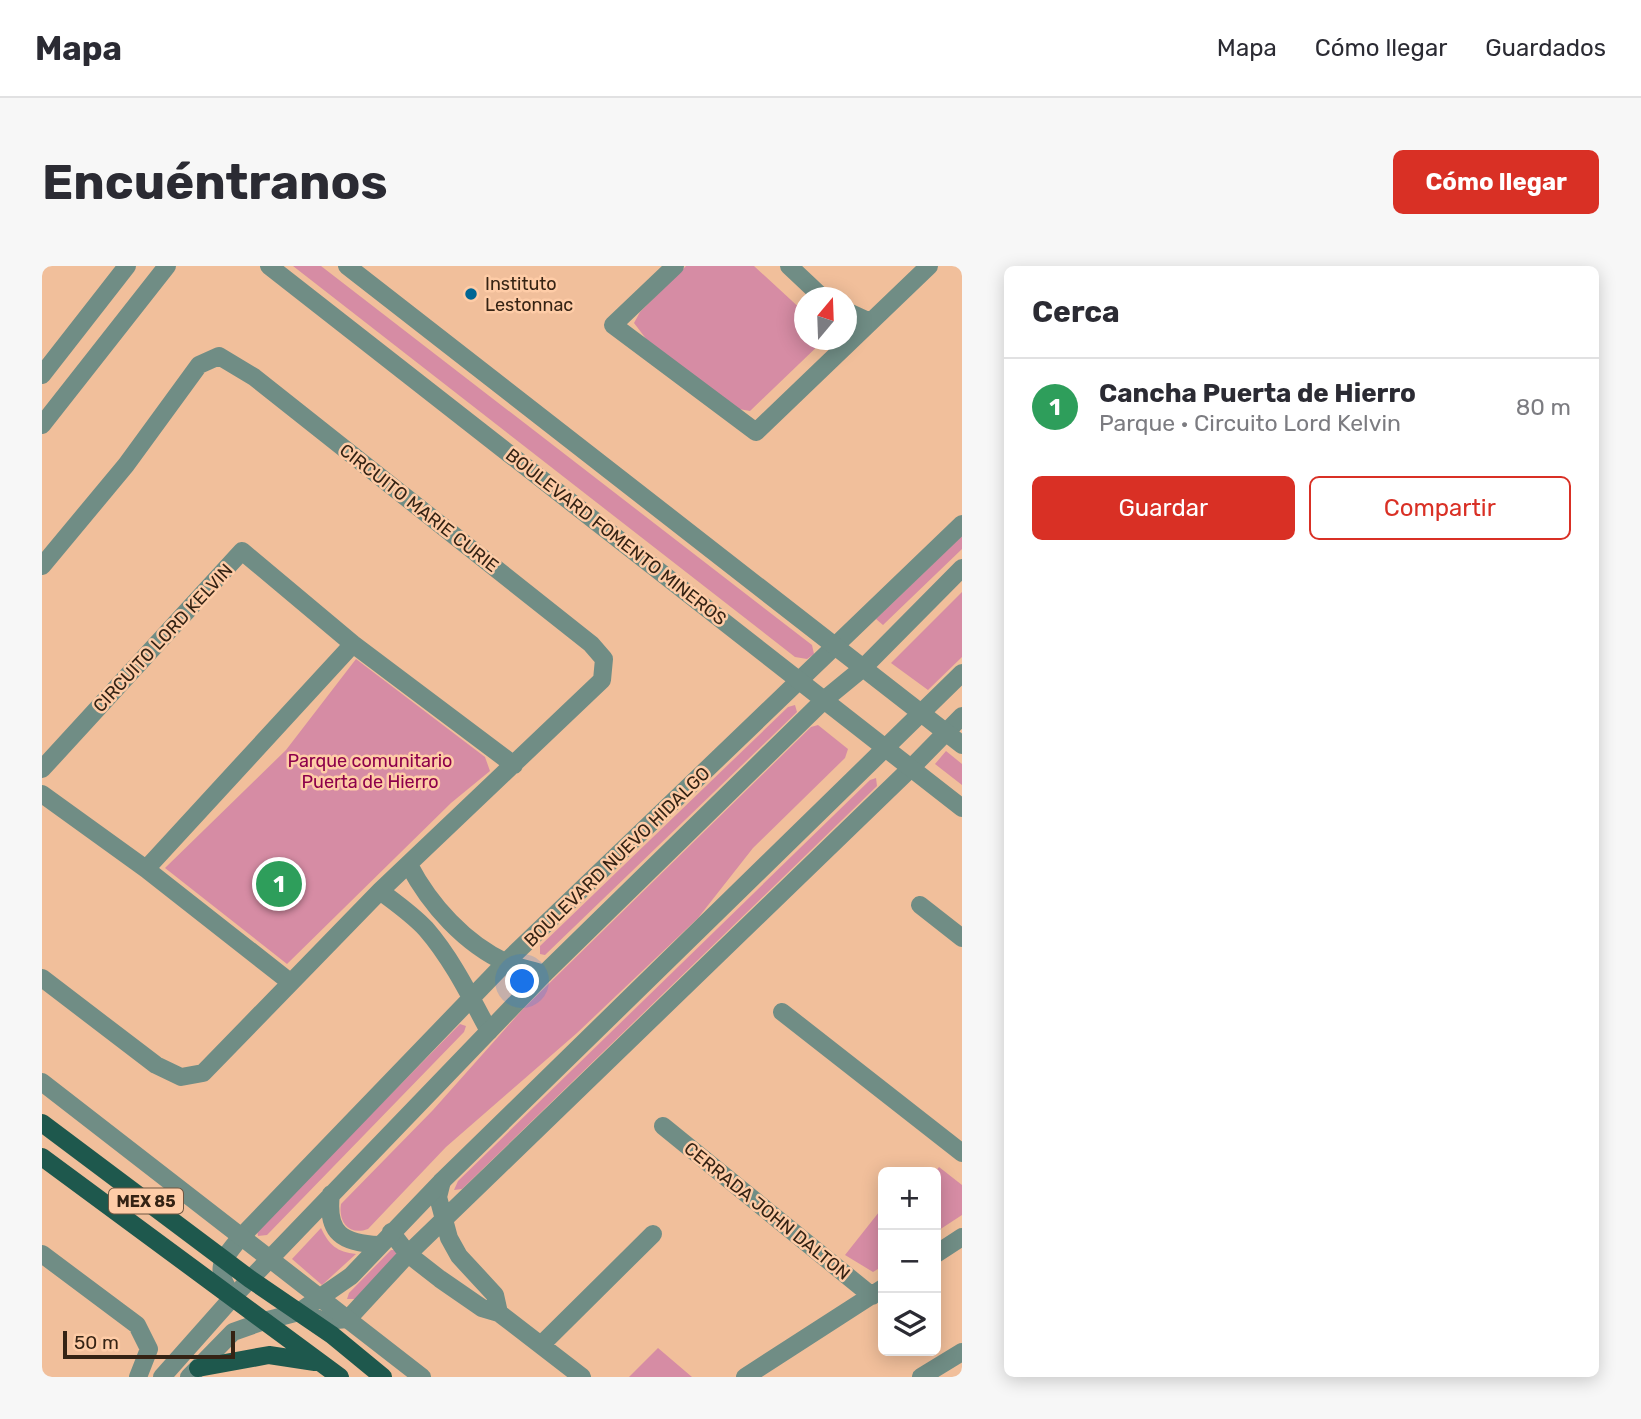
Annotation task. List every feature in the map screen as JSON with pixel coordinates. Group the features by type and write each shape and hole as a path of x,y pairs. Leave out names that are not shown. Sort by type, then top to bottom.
{"main road":[{"name":"MEX 85","path":"42,1123 250,1279 332,1335 383,1377"},
{"name":"MEX 85","path":"42,1157 340,1377"},
{"path":"193,1373 269,1355 323,1363"}],"street":[{"path":"42,375 127,266"},
{"path":"42,425 167,266"},
{"name":"BOULEVARD FOMENTO MINEROS","path":"269,266 962,808"},
{"path":"347,266 962,745"},
{"path":"675,266 613,325 756,432 929,266"},
{"path":"789,266 811,287"},
{"path":"857,316 870,322"},
{"name":"CIRCUITO MARIE CURIE","path":"42,566 125,465 200,365 219,356 254,377 590,644 604,659 602,680 380,891 203,1073 181,1077 156,1065 42,978"},
{"name":"BOULEVARD NUEVO HIDALGO","path":"223,1258 506,962 837,647 962,524"},
{"name":"CIRCUITO LORD KELVIN","path":"42,769 242,551 354,644 514,765"},
{"name":"BOULEVARD NUEVO HIDALGO","path":"162,1377 250,1279 544,974 962,568"},
{"path":"146,869 354,644"},
{"path":"193,1373 233,1332 299,1312 351,1276 442,1181 962,673"},
{"path":"299,1312 324,1321 348,1319 408,1254 962,716"},
{"path":"42,794 146,869 290,982"},
{"path":"409,865 419,885 448,920 490,954 544,974"},
{"path":"380,891 426,929 452,964 489,1031"},
{"path":"920,905 962,938"},
{"path":"782,1012 962,1153"},
{"path":"42,1082 422,1377"},
{"name":"CERRADA JOHN DALTON","path":"663,1126 877,1292"},
{"path":"442,1181 438,1197 449,1238 459,1256 495,1296 499,1313"},
{"path":"331,1195 331,1223 341,1236 355,1243 385,1239 482,1308 499,1313 582,1377"},
{"path":"541,1345 653,1234"},
{"path":"941,1251 962,1237"},
{"path":"42,1254 137,1325 149,1349 138,1377"},
{"path":"223,1258 220,1272 233,1297"},
{"path":"745,1377 877,1292"},
{"path":"921,1377 962,1352"}],"green space":[{"path":"293,266 321,266 812,645 814,654 807,659 795,657"},
{"path":"686,266 754,266 794,303 794,350 814,350 750,411 739,409 647,340 634,323 640,312"},
{"path":"962,536 962,549 883,625 876,619"},
{"path":"962,592 962,657 928,690 891,663"},
{"name":"Parque comunitario Puerta de Hierro","path":"356,659 485,757 490,771 451,803 287,964 165,868 286,750"},
{"path":"795,705 797,712 545,955 540,954 540,946 788,707"},
{"path":"818,725 848,749 845,758 753,848 698,918 577,1033 446,1147 368,1229 355,1231 346,1226 341,1216 341,1204 433,1110 523,1009 811,727"},
{"path":"946,751 962,764 962,785 935,764"},
{"path":"876,778 877,786 462,1189 454,1190 458,1181 870,780"},
{"path":"460,1024 466,1026 464,1032 267,1235 258,1236 257,1230"},
{"path":"941,1169 962,1185 962,1215 941,1229"},
{"path":"878,1213 878,1269 873,1272 845,1255"},
{"path":"321,1228 334,1247 356,1254 322,1285 292,1259"},
{"path":"391,1250 396,1250 396,1255 355,1299 347,1299 349,1293"},
{"path":"658,1348 692,1377 629,1377"}],"place":[{"name":"Instituto Lestonnac","path":"471,294"},
{"name":"Cancha Puerta de Hierro","path":"279,884"}]}
